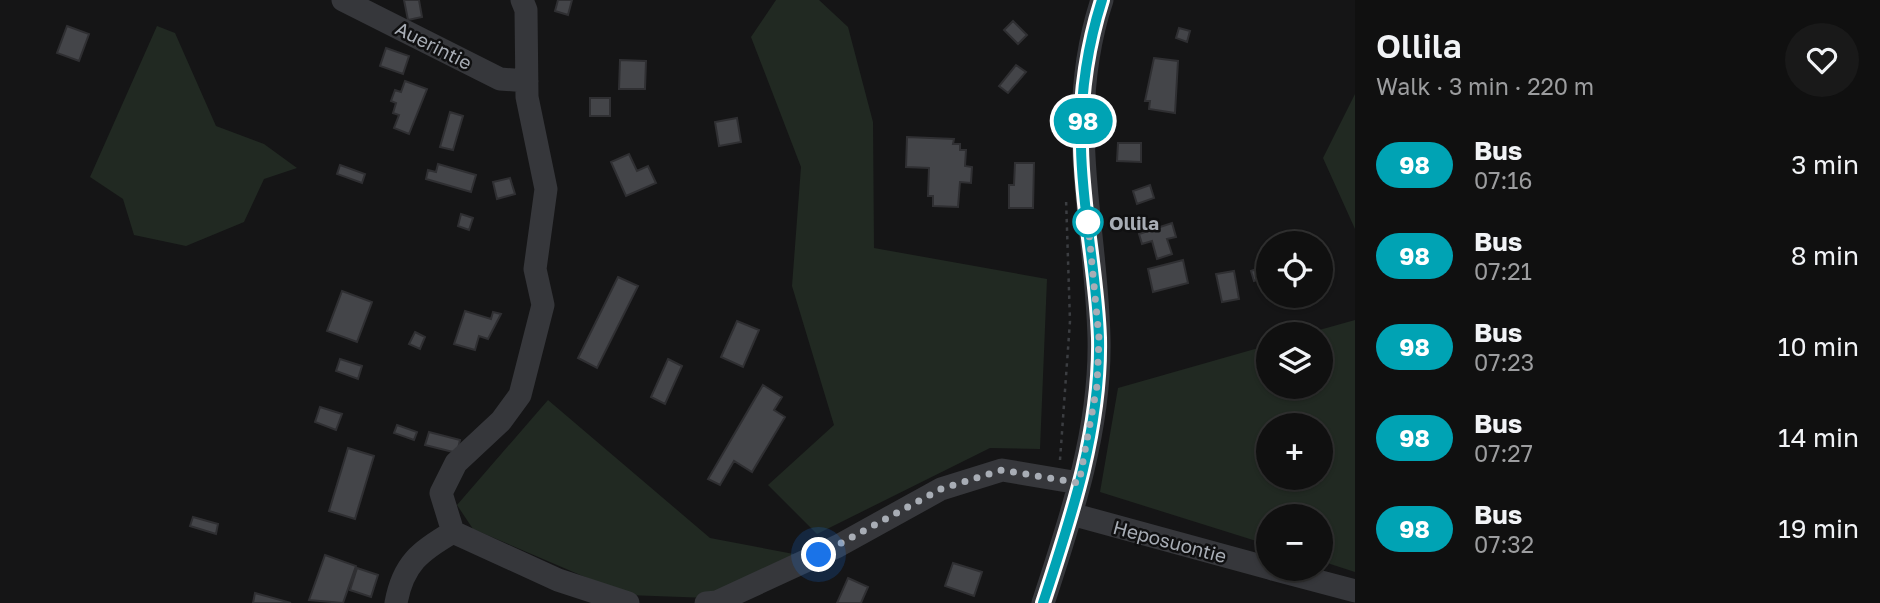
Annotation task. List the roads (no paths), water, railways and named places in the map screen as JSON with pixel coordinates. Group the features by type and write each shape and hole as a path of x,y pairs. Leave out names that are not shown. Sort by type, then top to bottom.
{"street":[{"name":"Auerintie","path":"344,0 500,79 527,81"},
{"path":"522,0 526,10 527,97 546,189 535,269 543,305 520,395 501,421 456,463 441,493 453,531 558,580 628,603"},
{"path":"1043,603 1071,514 1069,481 1097,386 1099,338 1081,147 1087,58 1102,0"},
{"path":"706,603 717,602 809,560 941,489 1002,470 1069,481"},
{"name":"Heposuontie","path":"1071,514 1256,564"},
{"path":"396,603 401,577 424,549 453,531"},
{"name":"Heposuontie","path":"1318,581 1355,591"}],"place":[{"name":"Ollila","path":"1088,222"}]}
